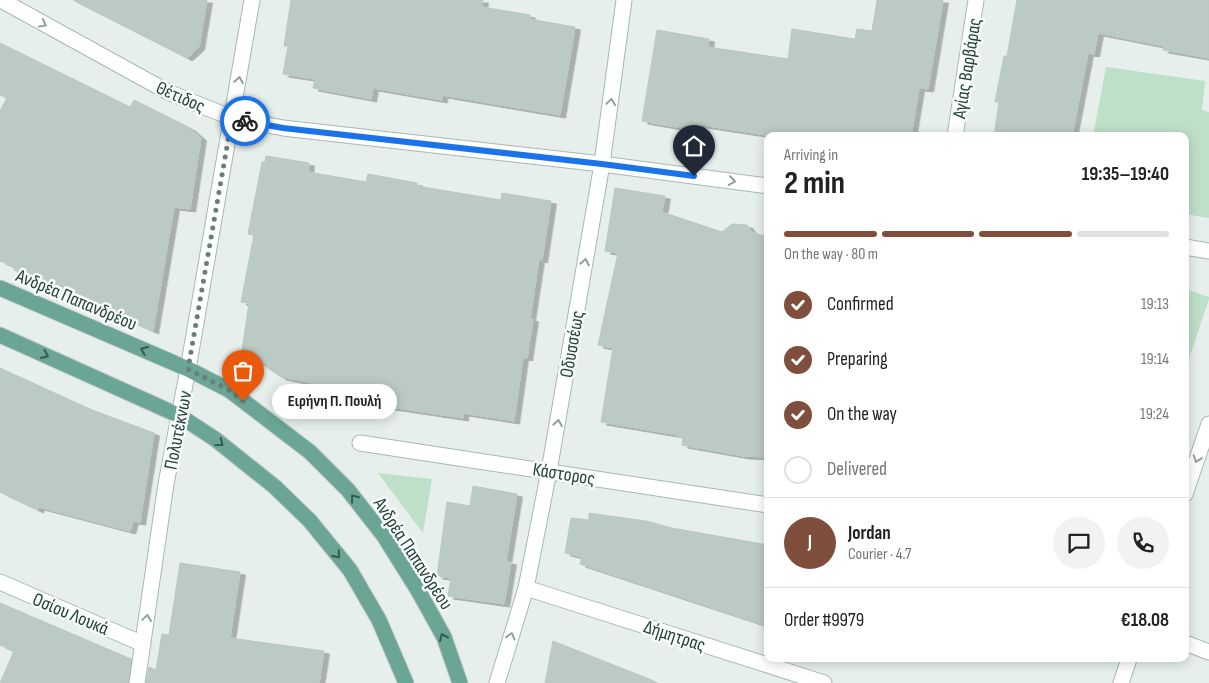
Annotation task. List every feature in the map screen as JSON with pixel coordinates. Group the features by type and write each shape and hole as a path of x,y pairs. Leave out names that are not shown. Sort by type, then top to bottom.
{"main road":[{"name":"Ανδρέα Παπανδρέου","path":"0,288 188,369 229,390 310,452 348,490 384,536 444,637 460,683"},
{"path":"0,335 180,416 214,439 275,487 310,521 350,570 378,620 406,683"}],"street":[{"name":"Θέτιδος","path":"1,0 168,92 232,118 283,128 602,164 764,185"},
{"name":"Πολυτέκνων","path":"137,683 166,484 180,416 252,0"},
{"name":"Οδυσσέως","path":"497,683 526,588 549,471 602,164 624,0"},
{"name":"Αγίας Βαρβάρας","path":"956,132 976,0"},
{"path":"1189,248 1209,251"},
{"path":"1189,482 1209,424"},
{"name":"Κάστορος","path":"360,443 764,503"},
{"name":"Οσίου Λουκά","path":"0,582 143,644"},
{"name":"Δήμητρας","path":"526,588 824,683"},
{"path":"1189,644 1209,652"},
{"path":"1121,683 1128,662"}],"green space":[{"path":"1106,67 1205,81 1202,110 1209,112 1209,218 1189,215 1189,132 1094,132"},
{"path":"1189,290 1209,297 1189,359"},
{"path":"378,473 432,479 423,533"}],"building":[{"path":"73,0 207,0 199,47 187,58"},
{"path":"291,0 483,0 482,7 530,15 529,19 575,27 560,115 442,95 442,100 373,88 371,99 313,88 315,79 283,74 288,46 284,46"},
{"path":"877,0 943,0 928,89 919,88 912,132 764,132 764,135 695,124 694,130 642,121 657,30 709,39 708,47 788,59 792,29 855,39 857,29 872,31"},
{"path":"1017,0 1209,0 1209,58 1163,50 1164,46 1098,33 1094,54 1088,53 1073,132 995,132 999,102 995,102 1004,56 1007,56"},
{"path":"0,43 130,107 134,100 190,128 201,138 190,209 174,207 153,331 14,270 15,267 0,261 0,111 7,98 0,95"},
{"path":"266,156 309,163 308,172 366,182 368,174 417,183 417,186 501,200 502,193 551,201 542,260 539,259 530,318 533,319 527,358 523,357 514,421 463,413 463,418 324,397 326,386 281,377 242,350 249,303 241,302 254,235 248,234 262,162 265,162"},
{"path":"615,188 665,196 662,212 722,232 732,224 747,225 753,233 764,236 764,457 744,456 682,445 683,438 678,437 678,435 601,422 613,348 598,345 618,253 605,251"},
{"path":"0,368 92,410 154,433 140,522 133,521 130,531 39,507 38,510 0,492"},
{"path":"473,486 517,494 506,561 511,562 504,604 448,596 451,578 437,576 447,502 470,506"},
{"path":"589,513 646,521 672,528 764,544 764,625 580,564 582,557 565,553 571,518 589,520"},
{"path":"180,563 240,572 230,638 324,651 319,683 146,683 149,667 156,670 162,634 169,635"},
{"path":"0,603 131,659 128,683 0,683 14,651 0,645"},
{"path":"553,641 654,681 653,683 545,683"}],"way so far":[{"path":"243,401 229,390 188,369 232,118 245,121"}],"place":[{"name":"Ειρήνη Π. Πουλή","path":"243,401"}],"route":[{"path":"245,121 283,128 694,176"}]}
